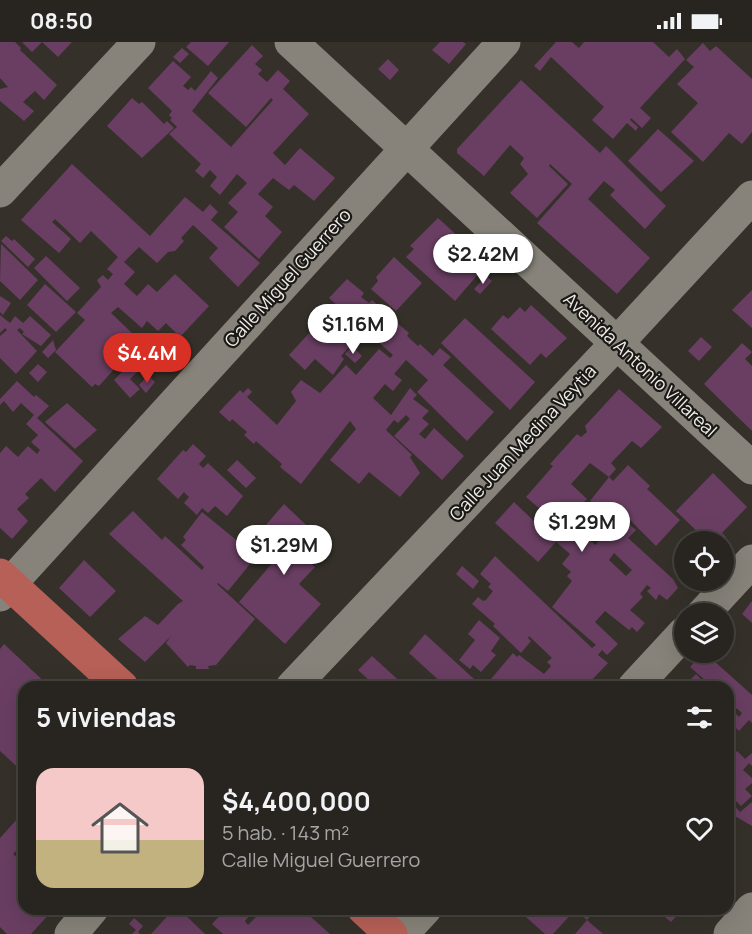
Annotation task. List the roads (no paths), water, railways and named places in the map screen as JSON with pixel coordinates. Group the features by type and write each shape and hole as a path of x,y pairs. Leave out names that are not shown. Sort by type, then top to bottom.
{"main road":[{"path":"3,584 115,681"},
{"path":"370,915 391,934"}],"street":[{"path":"0,191 139,42"},
{"name":"Avenida Antonio Villareal","path":"291,42 752,468"},
{"name":"Calle Miguel Guerrero","path":"3,584 504,42"},
{"name":"Calle Juan Medina Veytia","path":"298,681 617,344 752,197"},
{"path":"713,603 752,561"},
{"path":"640,681 674,644"},
{"path":"730,934 752,909"},
{"path":"71,934 87,915"},
{"path":"402,934 419,915"}]}
